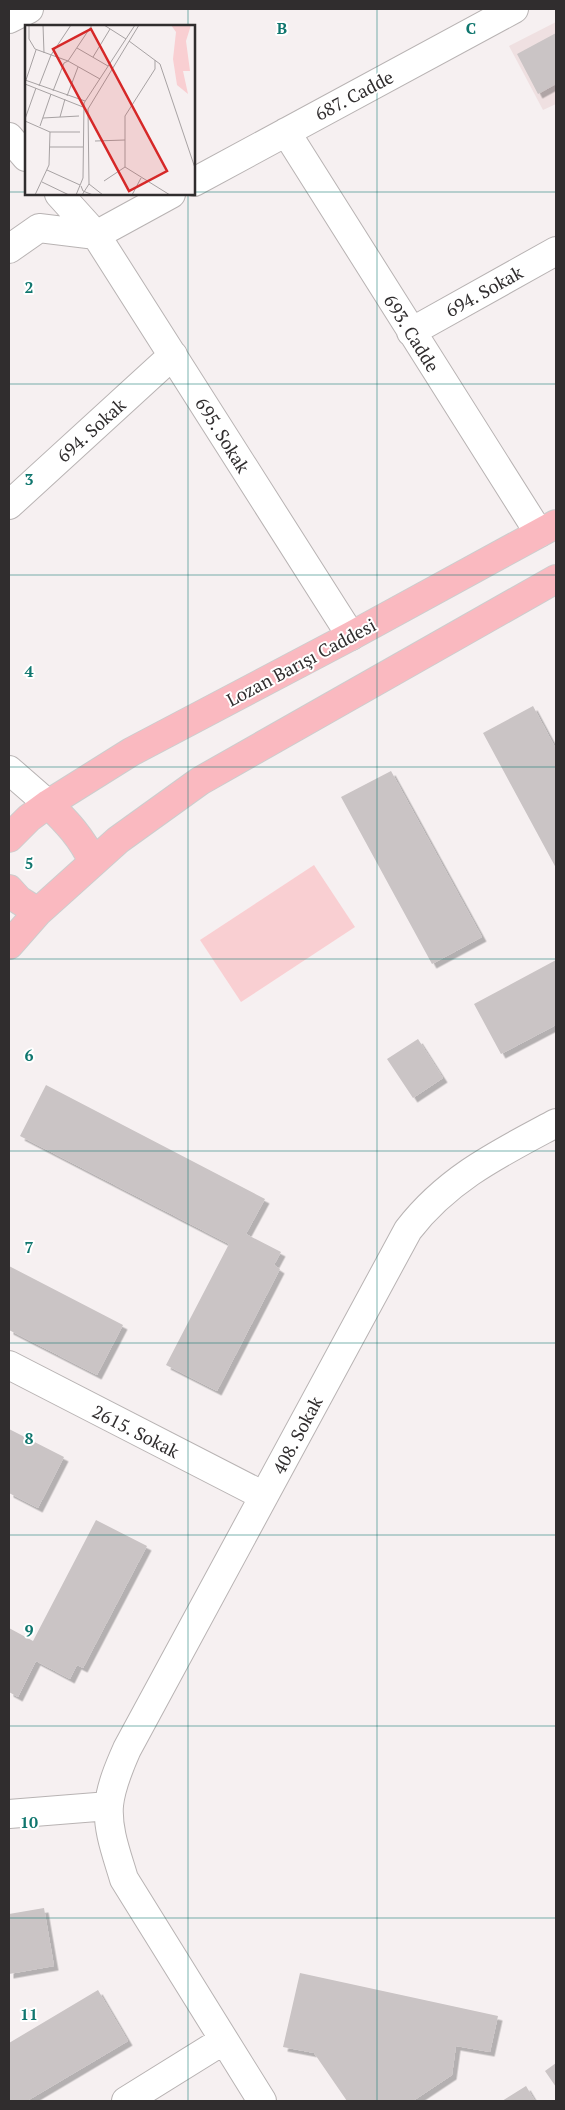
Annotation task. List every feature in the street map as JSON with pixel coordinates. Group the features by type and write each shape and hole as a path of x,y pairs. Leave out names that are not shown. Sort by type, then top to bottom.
{"main road":[{"name":"Lozan Barışı Caddesi","path":"9,838 29,818 48,804 131,752 351,636 548,528"},
{"path":"9,945 38,912 93,862 154,813 200,781 556,579"},
{"path":"48,804 70,825 84,843 93,862"},
{"path":"9,889 19,900 38,912"}],"street":[{"path":"9,19 29,9"},
{"name":"687. Cadde","path":"195,181 514,9"},
{"name":"693. Cadde","path":"286,132 411,332 548,528"},
{"path":"9,137 25,156"},
{"path":"60,195 96,235"},
{"path":"9,249 39,228 96,235 169,195"},
{"name":"695. Sokak","path":"96,235 351,636"},
{"name":"694. Sokak","path":"411,332 556,251"},
{"name":"694. Sokak","path":"9,505 173,355"},
{"path":"9,770 48,804"},
{"name":"408. Sokak","path":"262,2101 124,1878 112,1841 109,1806 114,1779 127,1749 397,1248 423,1211 450,1186 480,1164 556,1123"},
{"name":"2615. Sokak","path":"9,1365 264,1496"},
{"path":"9,1814 109,1806"},
{"path":"126,2101 224,2040"}],"shaded area":[{"path":"556,22 556,104 543,110 509,46"},
{"path":"314,865 355,927 241,1002 200,940"}],"building":[{"path":"556,33 556,84 538,94 517,54"},
{"path":"533,706 556,749 556,868 483,733"},
{"path":"391,771 482,937 432,964 341,797"},
{"path":"556,960 556,1025 501,1054 474,1004"},
{"path":"418,1039 443,1078 413,1098 387,1059"},
{"path":"46,1085 265,1199 246,1234 281,1252 274,1265 280,1269 217,1391 166,1365 229,1244 20,1136"},
{"path":"9,1266 123,1325 97,1375 9,1330"},
{"path":"9,1429 64,1457 38,1508 9,1493"},
{"path":"96,1520 147,1546 83,1668 77,1665 70,1679 36,1661 18,1697 9,1692 9,1628 33,1641"},
{"path":"44,1908 54,1966 9,1974 9,1914"},
{"path":"300,1973 498,2016 490,2052 456,2046 452,2075 413,2101 347,2101 314,2053 283,2047"},
{"path":"98,1990 128,2041 27,2101 9,2101 9,2043"},
{"path":"556,2063 556,2087 545,2071"},
{"path":"526,2086 535,2101 502,2101"}]}
